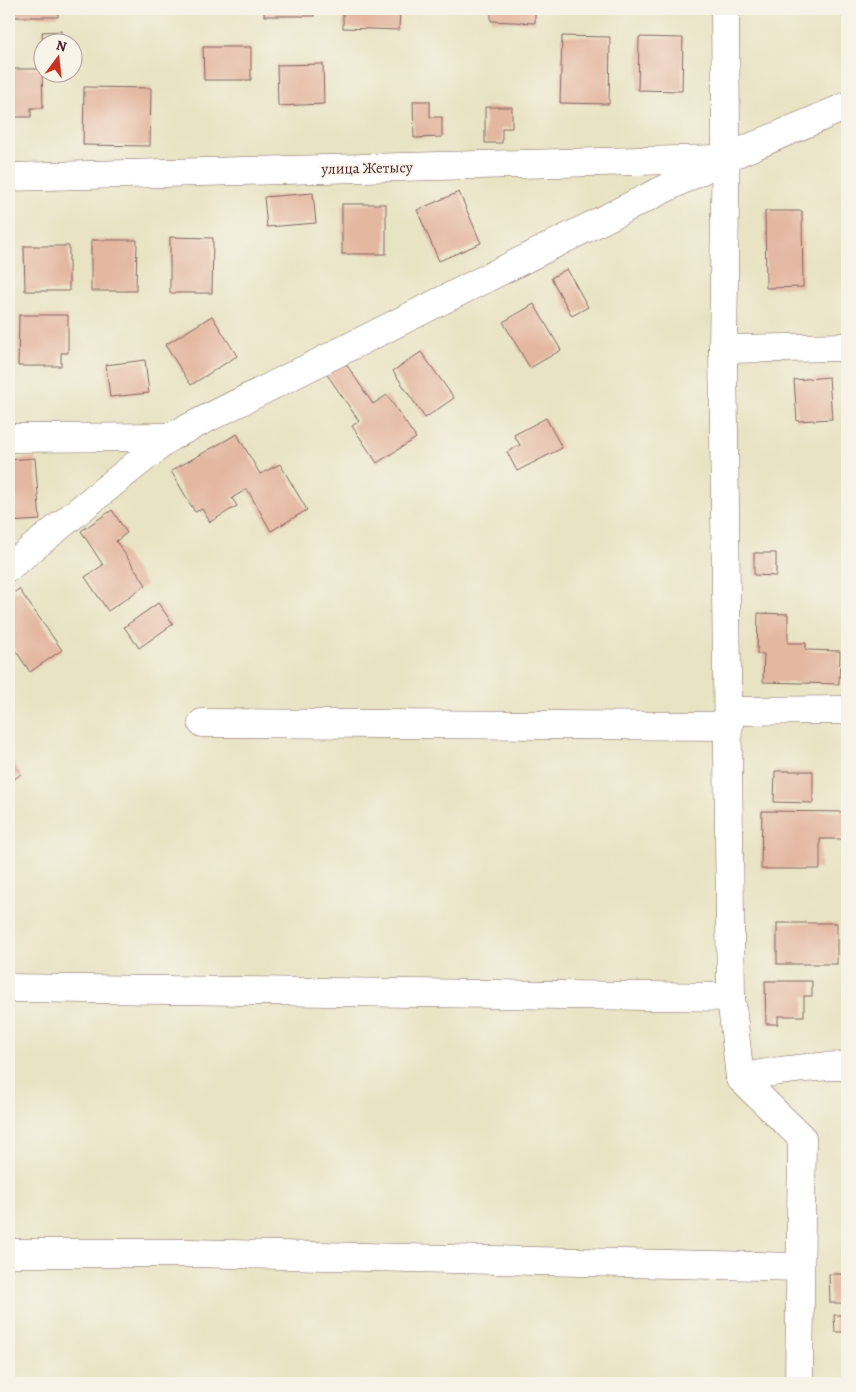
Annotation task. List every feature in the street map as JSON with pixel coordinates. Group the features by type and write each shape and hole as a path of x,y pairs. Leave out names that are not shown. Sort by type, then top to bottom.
{"street":[{"path":"725,9 726,158 723,349 731,997 740,1078 802,1138 799,1383"},
{"path":"9,567 170,437 726,158 847,106"},
{"name":"улица Жетысу","path":"9,177 726,158"},
{"path":"723,349 847,347"},
{"path":"9,438 170,437"},
{"path":"202,723 729,718 847,710"},
{"path":"9,988 731,997"},
{"path":"740,1078 780,1069 847,1066"},
{"path":"9,1252 191,1253 800,1267"}],"building":[{"path":"11,9 58,9 58,17 11,17"},
{"path":"264,9 314,9 314,16 264,16"},
{"path":"343,9 400,9 399,30 343,28"},
{"path":"491,9 535,9 535,23 491,21"},
{"path":"562,36 610,37 609,104 560,103"},
{"path":"639,37 683,38 682,91 638,90"},
{"path":"203,47 251,47 251,80 204,80"},
{"path":"323,64 324,104 278,106 277,65"},
{"path":"9,69 32,69 32,82 42,82 43,108 31,108 31,117 9,117"},
{"path":"84,87 151,88 150,146 83,145"},
{"path":"413,101 430,101 430,117 442,117 442,137 414,138"},
{"path":"485,107 512,107 512,128 502,128 502,143 485,143"},
{"path":"459,192 481,243 439,261 417,210"},
{"path":"313,193 316,223 267,227 264,197"},
{"path":"342,204 386,204 386,254 342,254"},
{"path":"765,211 802,211 803,287 766,288"},
{"path":"170,237 213,238 212,293 170,293"},
{"path":"91,240 137,240 136,291 91,291"},
{"path":"24,246 69,246 69,291 25,291"},
{"path":"567,269 588,307 572,316 551,278"},
{"path":"534,304 561,350 530,368 503,322"},
{"path":"19,315 68,315 68,353 61,353 61,366 18,366"},
{"path":"212,316 237,356 191,385 165,345"},
{"path":"421,352 454,398 425,418 393,371"},
{"path":"145,360 149,393 110,397 106,365"},
{"path":"344,361 373,404 387,395 416,438 377,463 352,426 359,421 326,373"},
{"path":"829,377 832,419 797,421 794,380"},
{"path":"546,418 562,448 517,471 507,452 520,445 514,435"},
{"path":"237,434 260,474 280,464 307,510 271,531 247,489 232,498 237,506 210,522 202,509 195,512 171,471"},
{"path":"35,458 40,520 9,522 9,460"},
{"path":"112,510 127,533 116,541 146,585 108,611 85,577 103,565 81,531"},
{"path":"754,553 776,553 776,576 754,575"},
{"path":"19,589 62,650 30,672 9,641 9,596"},
{"path":"158,603 173,624 139,648 124,627"},
{"path":"758,613 788,614 788,643 806,643 806,650 840,651 839,684 763,682 764,654 757,654"},
{"path":"9,757 21,774 9,783"},
{"path":"775,771 813,771 813,803 774,802"},
{"path":"762,811 847,812 847,839 820,839 820,869 761,869"},
{"path":"777,923 837,923 837,964 777,964"},
{"path":"765,981 812,981 812,996 804,996 804,1016 778,1016 778,1024 766,1024"},
{"path":"829,1274 847,1274 847,1303 830,1303"},
{"path":"834,1315 847,1315 847,1332 835,1332"}]}
